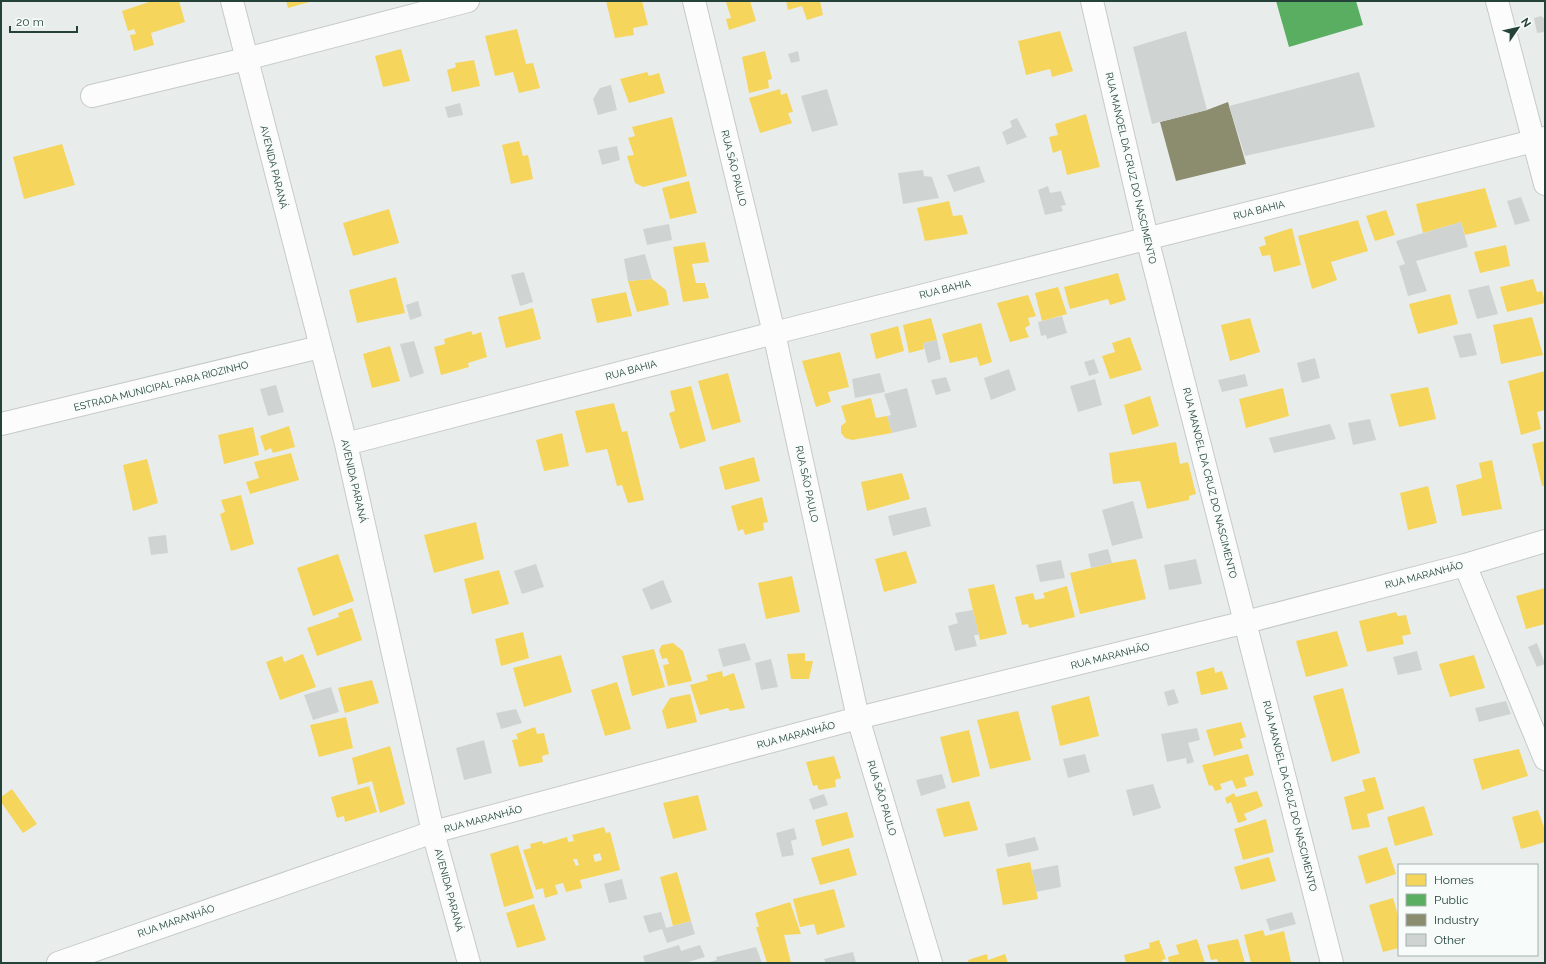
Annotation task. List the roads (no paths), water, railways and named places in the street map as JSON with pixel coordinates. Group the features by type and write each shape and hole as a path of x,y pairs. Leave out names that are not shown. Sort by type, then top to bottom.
{"street":[{"name":"AVENIDA PARANÁ","path":"232,1 346,444 433,832 469,963"},
{"path":"92,96 246,59 468,1"},
{"name":"RUA SÃO PAULO","path":"694,1 774,333 858,718 931,963"},
{"name":"RUA MANOEL DA CRUZ DO NASCIMENTO","path":"1092,1 1147,238 1332,963"},
{"path":"1498,1 1540,140 1545,184"},
{"name":"RUA BAHIA","path":"346,444 1147,238 1540,140"},
{"name":"ESTRADA MUNICIPAL PARA RIOZINHO","path":"1,424 320,347"},
{"name":"RUA MARANHÃO","path":"58,963 433,832 858,718 1246,622 1465,564 1545,541"},
{"path":"1465,564 1545,759"}]}
